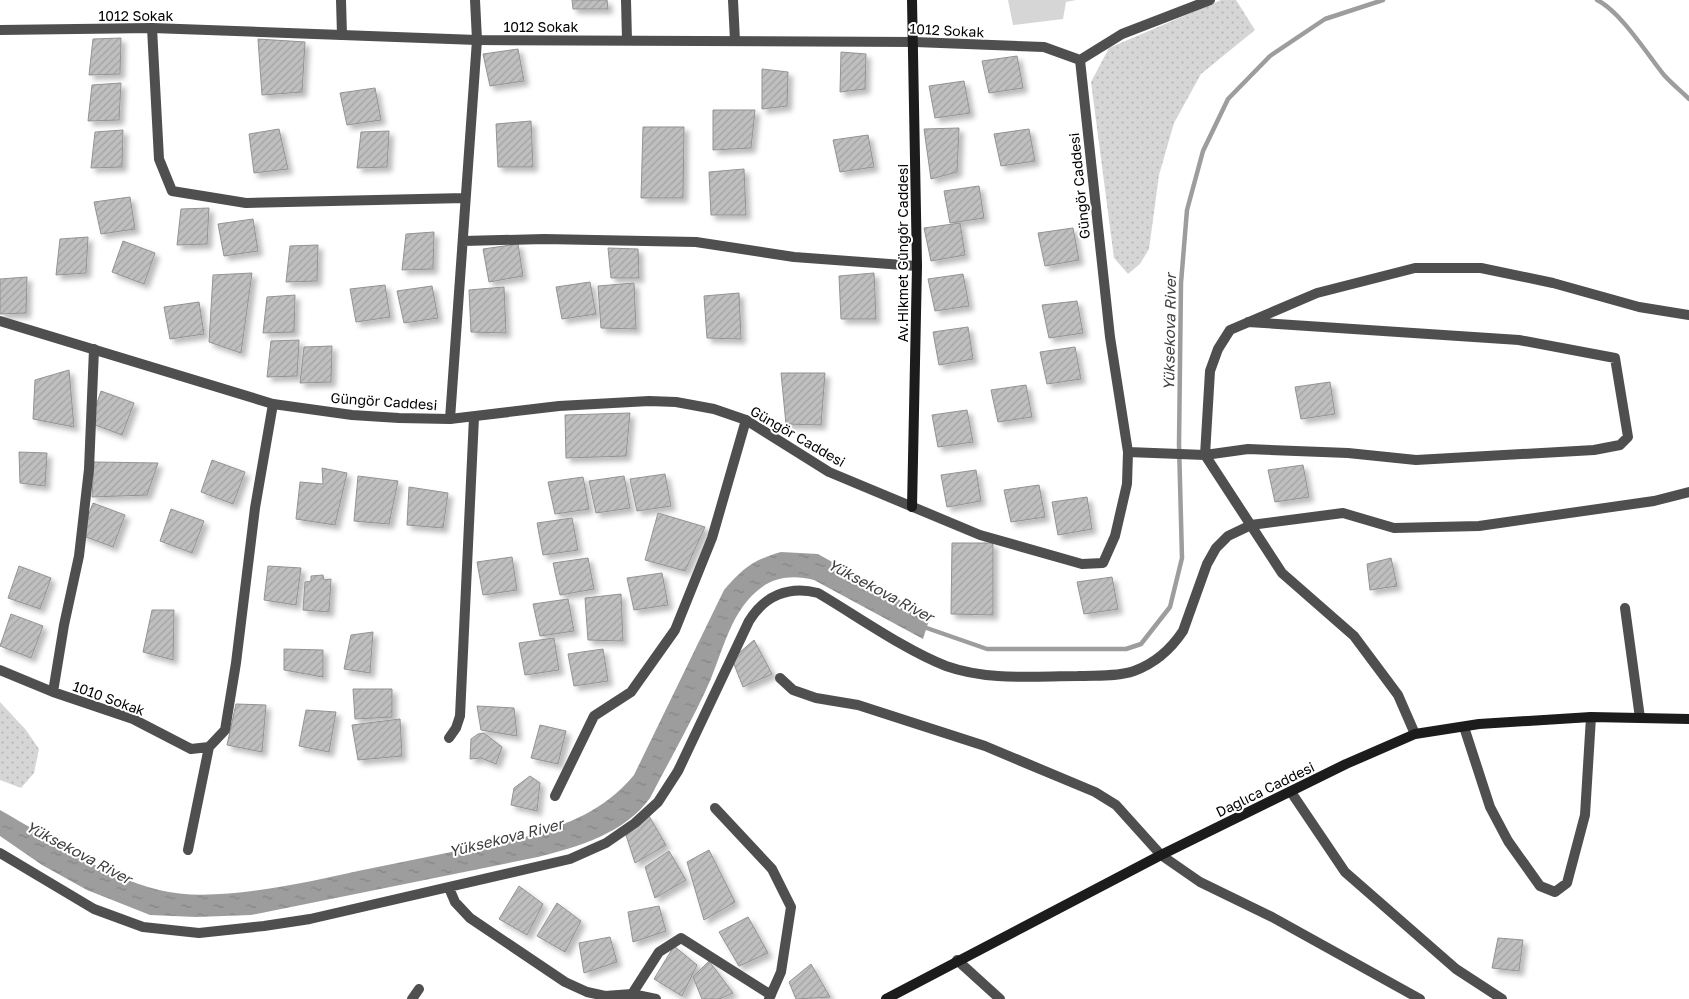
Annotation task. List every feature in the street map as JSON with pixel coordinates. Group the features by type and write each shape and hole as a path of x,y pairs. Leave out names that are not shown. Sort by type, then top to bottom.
{"main road":[{"name":"Av.Hikmet Güngör Caddesi","path":"912,0 915,42 917,266 912,506"},
{"name":"Dağlıca Caddesi","path":"886,999 1161,855 1346,764 1415,734 1464,727 1591,717 1689,719"}],"street":[{"path":"341,0 342,35"},
{"path":"450,419 477,40 475,0"},
{"path":"626,0 627,40"},
{"path":"733,0 735,41"},
{"path":"1080,60 1122,34 1210,0"},
{"path":"152,28 158,159 172,191 246,203 465,198"},
{"name":"1012 Sokak","path":"0,30 152,28 477,40 915,42 1044,47 1080,60"},
{"name":"Güngör Caddesi","path":"0,321 273,404 362,415 450,419 474,418 559,406 649,401 714,409 746,420 829,472 980,535 1082,564 1103,563 1115,536 1127,484 1128,452 1110,337 1080,60"},
{"path":"462,241 544,239 696,242 794,257 917,266"},
{"path":"1415,734 1398,696 1354,636 1282,573 1205,455 1210,371 1218,349 1230,330 1317,293 1415,268 1444,266 1481,268 1553,283 1638,307 1689,315"},
{"path":"1128,452 1205,455 1248,448 1348,453 1416,460 1594,450 1620,445 1628,437 1615,358 1518,340 1248,322"},
{"path":"53,692 64,625 79,556 88,479 94,349"},
{"path":"188,850 208,747 225,730 236,663 255,508 273,404"},
{"path":"449,738 456,728 460,716 474,418"},
{"path":"555,796 594,716 631,692 675,630 712,538 746,420"},
{"path":"0,853 79,901 110,916 143,927 180,933 232,930 310,919 570,859 606,843 649,812 678,771 738,641 755,612 762,604 780,593 799,590 818,593 918,653 964,671 1006,677 1120,675 1146,666 1172,646 1183,631 1207,564 1216,548 1228,536 1251,524 1343,513 1394,528 1478,526 1654,501 1689,492"},
{"path":"1625,608 1640,718"},
{"name":"1010 Sokak","path":"0,670 53,692 133,719 191,749 208,747"},
{"path":"780,678 793,690 816,698 858,705 984,746 1095,792 1116,805 1161,855 1200,882 1272,917 1420,999"},
{"path":"1464,727 1490,807 1508,840 1540,886 1555,892 1567,883 1585,815 1591,717"},
{"path":"1291,792 1345,872 1456,969 1502,999"},
{"path":"632,994 659,952 681,938 770,997 781,972 791,907 772,869 715,808"},
{"path":"449,888 455,902 470,918 565,982 587,992 605,996 632,994 656,999"},
{"path":"958,960 1000,999"},
{"path":"412,999 419,989"}],"shaded area":[{"path":"1008,0 1076,0 1066,2 1063,19 1013,25"},
{"path":"1221,0 1236,0 1255,30 1201,74 1174,123 1159,175 1149,249 1140,264 1128,274 1114,258 1091,82 1109,48"},
{"path":"0,702 26,730 39,749 34,773 21,788 0,780"}],"water":[{"path":"781,552 818,554 930,617 923,639 814,580 792,577 770,582 757,591 739,612 726,638 705,692 650,798 628,821 600,837 584,843 538,857 251,915 196,917 150,915 87,890 42,865 0,836 0,810 96,866 117,875 159,890 181,894 205,895 258,890 311,881 525,837 556,827 598,807 634,775 724,590 749,566 763,558"}],"building":[{"path":"572,0 607,0 608,9 573,9"},
{"path":"121,38 120,74 89,75 93,39"},
{"path":"258,39 305,42 302,92 262,95"},
{"path":"518,49 524,81 490,86 483,54"},
{"path":"841,52 866,54 865,89 840,92"},
{"path":"1017,56 1023,88 989,93 982,61"},
{"path":"762,69 788,72 787,106 762,109"},
{"path":"964,81 970,113 935,118 929,86"},
{"path":"121,83 119,120 88,121 92,85"},
{"path":"375,88 381,120 347,125 340,93"},
{"path":"713,110 755,110 751,148 713,150"},
{"path":"531,121 533,167 498,167 496,124"},
{"path":"643,127 684,127 683,198 641,198"},
{"path":"959,128 957,172 931,179 924,129"},
{"path":"279,129 288,169 254,173 249,134"},
{"path":"1029,129 1035,161 1001,166 994,134"},
{"path":"123,130 122,167 91,168 95,132"},
{"path":"389,131 387,167 357,168 361,132"},
{"path":"868,135 874,167 840,172 833,140"},
{"path":"744,169 746,215 711,215 709,172"},
{"path":"979,186 984,218 950,223 944,191"},
{"path":"130,197 135,229 101,234 94,202"},
{"path":"209,208 207,244 177,245 181,209"},
{"path":"253,219 258,251 224,256 218,224"},
{"path":"960,223 965,255 931,261 924,228"},
{"path":"1073,228 1079,260 1045,266 1038,233"},
{"path":"434,232 433,269 402,270 406,234"},
{"path":"88,237 86,273 56,275 60,239"},
{"path":"123,241 155,253 144,284 112,272"},
{"path":"518,244 523,276 489,282 483,249"},
{"path":"318,245 317,281 286,282 290,246"},
{"path":"608,248 638,249 639,278 611,278"},
{"path":"252,273 241,353 209,342 213,275"},
{"path":"874,273 876,319 841,319 839,276"},
{"path":"963,274 969,306 935,311 928,279"},
{"path":"27,277 26,313 0,314 0,279"},
{"path":"590,282 596,314 562,319 556,287"},
{"path":"634,283 636,329 601,328 598,286"},
{"path":"385,285 390,317 356,322 350,289"},
{"path":"432,286 438,318 404,323 397,291"},
{"path":"504,287 506,333 471,332 469,290"},
{"path":"739,293 741,339 707,338 704,296"},
{"path":"295,295 294,332 263,333 267,297"},
{"path":"1077,301 1083,333 1049,338 1042,305"},
{"path":"199,302 204,334 170,339 164,307"},
{"path":"968,327 973,359 939,365 933,332"},
{"path":"299,340 297,376 267,377 271,341"},
{"path":"332,346 331,382 300,383 304,347"},
{"path":"1075,347 1081,379 1047,384 1040,352"},
{"path":"69,370 74,427 33,419 35,380"},
{"path":"781,373 825,373 821,425 786,424"},
{"path":"1330,382 1335,414 1301,419 1295,387"},
{"path":"1026,385 1032,417 998,422 991,390"},
{"path":"101,391 134,403 122,435 90,423"},
{"path":"967,410 973,442 938,447 932,415"},
{"path":"630,413 626,456 566,458 565,415"},
{"path":"19,452 47,453 45,486 20,483"},
{"path":"212,460 245,472 233,504 201,492"},
{"path":"94,462 158,463 147,495 92,497"},
{"path":"1303,465 1309,497 1275,502 1268,470"},
{"path":"322,468 347,473 335,525 296,519 300,482 323,484"},
{"path":"976,470 981,501 947,507 941,475"},
{"path":"665,474 671,506 637,511 630,479"},
{"path":"358,476 398,481 389,524 354,521"},
{"path":"624,476 630,508 596,513 589,481"},
{"path":"583,477 589,509 555,514 548,482"},
{"path":"1039,485 1045,517 1011,522 1004,490"},
{"path":"409,487 448,493 443,528 407,525"},
{"path":"1087,497 1092,529 1058,535 1052,502"},
{"path":"93,503 125,515 113,547 81,535"},
{"path":"171,509 204,521 192,553 160,541"},
{"path":"658,513 705,527 685,571 645,560"},
{"path":"572,518 578,550 543,555 537,523"},
{"path":"952,543 993,543 993,615 951,614"},
{"path":"512,557 517,590 483,595 477,562"},
{"path":"588,558 594,589 560,595 553,563"},
{"path":"1391,558 1397,586 1370,590 1367,564"},
{"path":"19,566 51,578 40,609 8,598"},
{"path":"268,566 301,568 296,605 264,600"},
{"path":"662,573 668,605 634,610 627,578"},
{"path":"323,575 324,580 331,579 329,612 303,610 305,582 311,581 311,576"},
{"path":"1112,577 1118,609 1084,614 1077,582"},
{"path":"621,594 623,641 588,640 585,598"},
{"path":"568,599 574,631 540,636 533,604"},
{"path":"152,610 174,610 173,660 143,652"},
{"path":"11,614 43,626 31,658 0,646"},
{"path":"373,632 370,673 344,669 351,635"},
{"path":"554,638 559,670 525,675 519,643"},
{"path":"754,640 772,674 743,687 732,659"},
{"path":"284,649 323,650 323,677 284,670"},
{"path":"603,649 608,681 574,686 568,654"},
{"path":"353,689 392,689 392,717 355,719"},
{"path":"236,704 266,705 262,752 227,745"},
{"path":"477,706 514,708 517,736 481,730"},
{"path":"306,710 336,712 329,752 299,746"},
{"path":"400,719 402,756 358,760 352,725"},
{"path":"540,725 566,731 558,764 531,758"},
{"path":"484,733 502,747 496,764 481,758 470,759 471,739 478,734"},
{"path":"530,776 540,783 537,811 511,805 514,788"},
{"path":"649,816 666,845 635,863 625,832"},
{"path":"709,850 735,902 704,920 687,862"},
{"path":"669,851 686,880 655,898 645,867"},
{"path":"519,886 543,904 527,935 499,919"},
{"path":"557,903 581,921 565,952 537,936"},
{"path":"659,906 666,931 633,942 628,912"},
{"path":"748,917 768,953 739,966 719,932"},
{"path":"610,937 617,962 584,973 579,943"},
{"path":"1498,938 1523,940 1519,971 1492,968"},
{"path":"674,946 697,965 682,996 654,979"},
{"path":"709,961 733,993 719,999 702,999 693,977"},
{"path":"811,964 830,997 796,999 789,982"}],"waterway":[{"name":"Yüksekova River","path":"921,626 987,649 1126,649 1141,644 1170,607 1182,558 1179,444 1181,283 1187,210 1203,151 1228,99 1270,56 1325,19 1383,0"},
{"name":"Yüksekova River","path":"1597,0 1615,13 1664,75 1689,99"}]}
